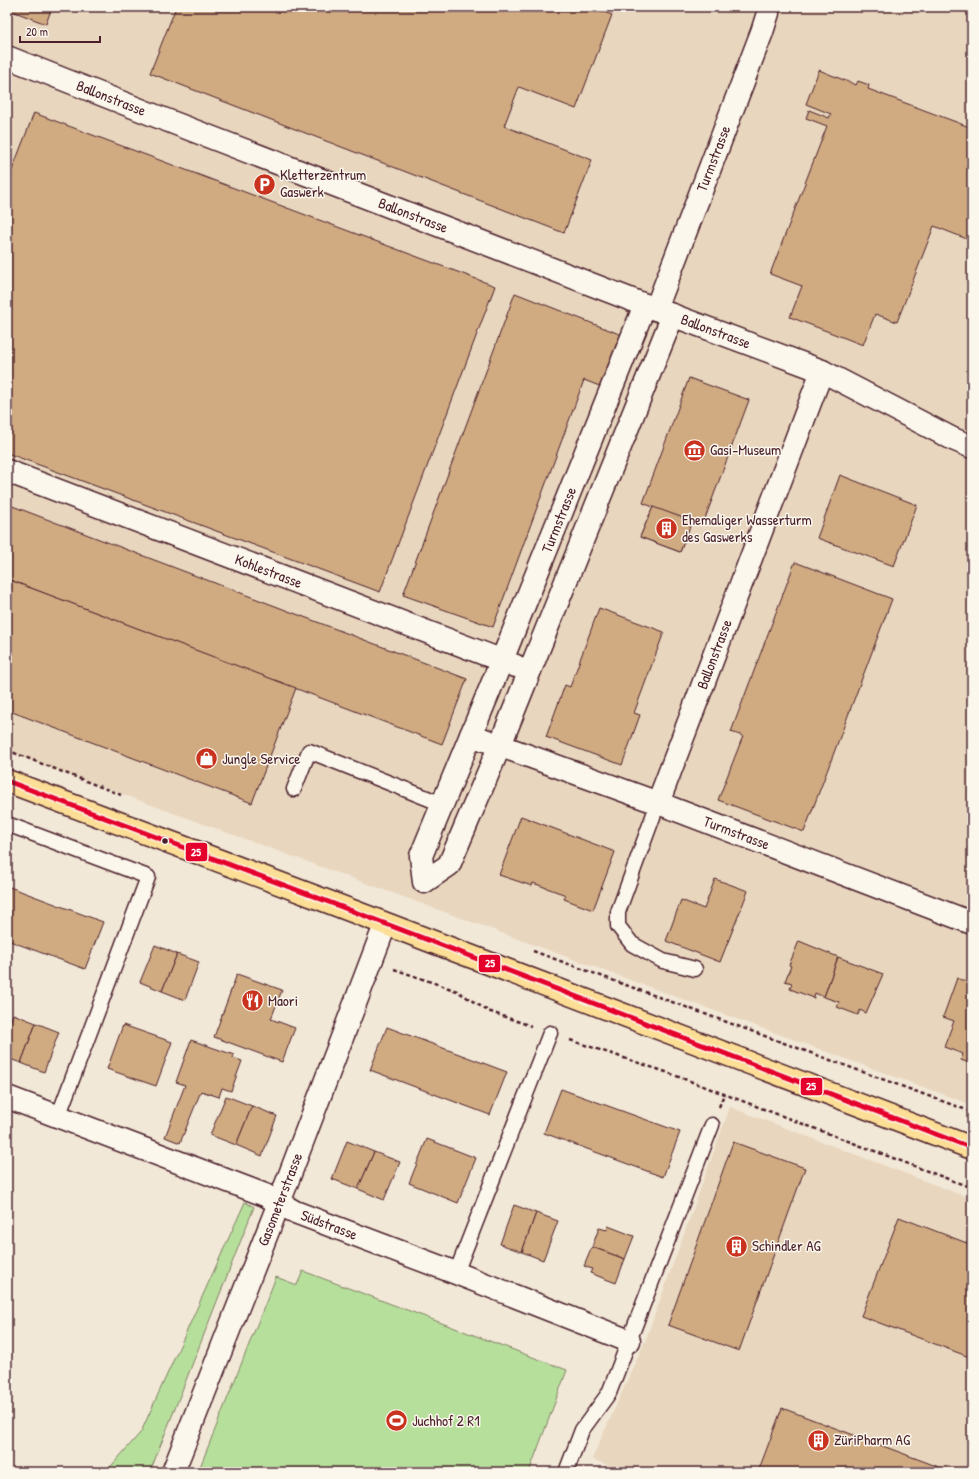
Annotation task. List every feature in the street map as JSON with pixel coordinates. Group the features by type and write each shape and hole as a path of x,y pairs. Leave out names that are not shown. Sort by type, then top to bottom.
{"main road":[{"path":"7,781 972,1148"}],"street":[{"name":"Turmstrasse","path":"658,310 502,660 442,804 421,856 424,882 449,865 530,672 658,310 762,32 768,13 768,7"},
{"name":"Ballonstrasse","path":"7,57 658,310 822,371 953,439 972,447"},
{"name":"Ballonstrasse","path":"658,803 822,371"},
{"name":"Kohlestrasse","path":"7,471 530,672"},
{"name":"Turmstrasse","path":"471,735 658,803 972,923"},
{"name":"Gasometerstrasse","path":"173,1472 279,1203 385,925"},
{"name":"Südstrasse","path":"7,1097 265,1195 295,1212 629,1341"}],"lane":[{"path":"294,789 309,751 442,804"},
{"path":"658,803 618,912 618,926 632,944 663,961 695,969"},
{"path":"7,824 148,877 58,1117"},
{"path":"456,1273 550,1033"},
{"path":"566,1472 582,1430 609,1393 712,1126"}],"path":[{"path":"7,750 126,797"},
{"path":"526,949 972,1112"},
{"path":"371,961 457,991 488,1011 666,1072 972,1188"}],"shaded area":[{"path":"7,7 972,7 972,1105 7,752"},
{"path":"730,1107 972,1199 972,1472 625,1472 592,1459 646,1339"}],"green space":[{"path":"245,1202 254,1207 150,1472 106,1472 141,1432"},
{"name":"Juchhof 2 R1","path":"303,1271 567,1370 529,1472 198,1472 276,1277 297,1285"}],"building":[{"path":"7,7 52,7 46,24 7,9"},
{"path":"176,7 590,7 612,15 576,109 519,87 504,126 592,160 564,233 150,73"},
{"path":"819,70 856,85 858,81 869,85 868,89 972,128 972,241 934,226 897,322 875,314 863,345 790,317 802,286 770,274 827,126 806,118 809,110 829,118 831,114 806,104"},
{"path":"34,113 495,286 380,592 7,453 7,183"},
{"path":"515,293 622,335 602,387 584,380 493,627 403,595"},
{"path":"689,378 749,400 703,524 692,521 680,552 640,537 653,507 643,503"},
{"path":"840,475 917,505 894,566 817,538"},
{"path":"7,504 467,679 442,744 7,579"},
{"name":"Ehemaliger Wasserturm des Gaswerks","path":"653,507 692,521 680,552 640,537"},
{"path":"795,562 892,599 804,832 718,800 743,736 731,732"},
{"path":"7,579 296,688 252,803 7,710"},
{"path":"599,608 664,632 634,713 640,715 622,765 546,737 565,685 570,687"},
{"path":"521,816 615,852 593,910 564,899 566,895 533,883 532,886 499,875"},
{"path":"715,879 748,891 720,962 666,941 681,900 704,909"},
{"path":"7,886 103,922 85,969 7,940"},
{"path":"799,941 838,957 824,997 815,993 814,998 790,989 792,983 785,981 791,966 789,965"},
{"path":"155,945 177,954 162,991 140,982"},
{"path":"177,954 199,962 185,1000 162,991"},
{"path":"838,957 883,974 866,1013 860,1010 858,1015 837,1007 839,1002 824,997"},
{"path":"237,974 282,990 271,1019 295,1028 282,1062 214,1037"},
{"path":"957,978 972,984 972,1064 961,1060 963,1054 944,1047 954,1021 943,1017"},
{"path":"13,1014 36,1023 21,1063 7,1058 7,1030"},
{"path":"36,1023 59,1032 44,1072 21,1063"},
{"path":"123,1025 172,1042 156,1086 107,1069"},
{"path":"387,1027 507,1072 490,1115 370,1070"},
{"path":"191,1040 234,1055 233,1058 242,1061 231,1091 222,1088 219,1097 201,1091 180,1143 165,1137 185,1085 176,1082"},
{"path":"561,1089 680,1132 663,1177 544,1133"},
{"path":"226,1096 252,1106 236,1145 210,1135"},
{"path":"252,1106 277,1116 262,1156 236,1145"},
{"path":"427,1139 476,1158 458,1203 409,1183"},
{"path":"347,1141 374,1152 358,1189 332,1179"},
{"name":"Schindler AG","path":"733,1142 805,1168 739,1351 668,1325"},
{"path":"374,1152 400,1162 384,1200 358,1189"},
{"path":"514,1205 536,1213 522,1252 500,1244"},
{"path":"536,1213 558,1221 543,1260 522,1252"},
{"path":"899,1217 972,1245 972,1358 861,1316"},
{"path":"608,1226 634,1236 625,1259 592,1247 599,1228 607,1230"},
{"path":"592,1247 625,1259 616,1283 590,1273 592,1269 584,1266"},
{"name":"ZüriPharm AG","path":"782,1408 952,1472 758,1472"}],"transit line":[{"name":"25","path":"7,781 313,896 972,1148"}],"place":[{"name":"Kletterzentrum Gaswerk","path":"264,184"},
{"name":"Gasi-Museum","path":"694,450"},
{"name":"Ehemaliger Wasserturm des Gaswerks","path":"666,529"},
{"name":"Jungle Service","path":"207,759"},
{"name":"Maori","path":"253,1001"},
{"name":"Schindler AG","path":"736,1246"},
{"name":"Juchhof 2 R1","path":"397,1421"},
{"name":"ZüriPharm AG","path":"819,1440"}]}
